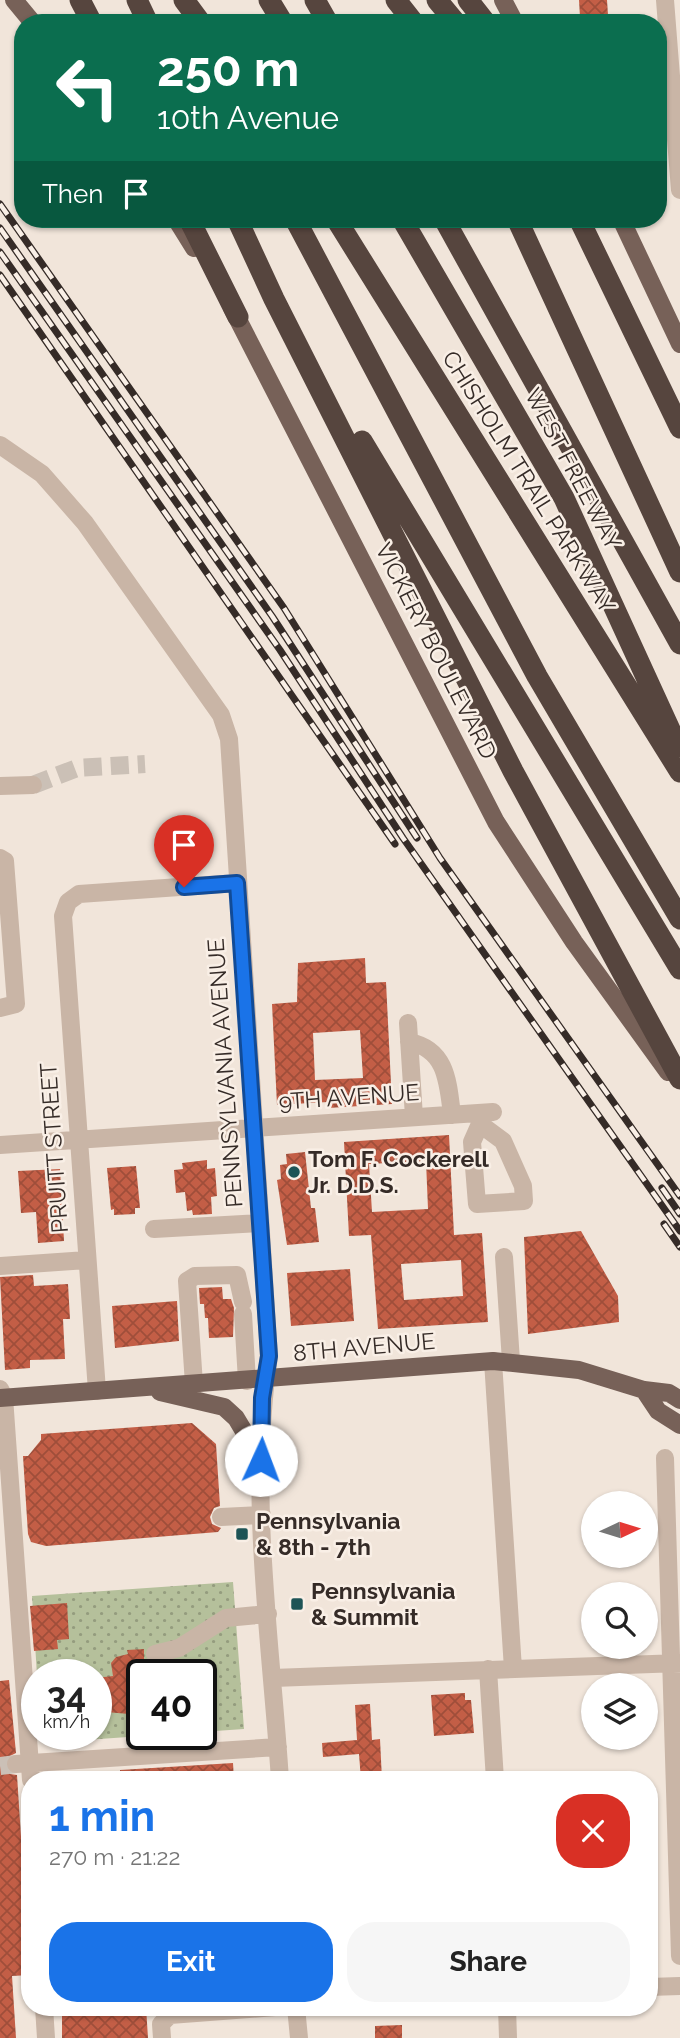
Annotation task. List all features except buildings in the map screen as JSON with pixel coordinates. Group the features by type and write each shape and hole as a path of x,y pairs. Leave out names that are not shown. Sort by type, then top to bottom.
{"highway":[{"path":"437,0 449,14"},
{"path":"468,0 479,14"},
{"path":"194,228 238,317"},
{"path":"241,228 274,299 408,535 680,969"},
{"path":"300,228 530,664 680,919"},
{"name":"CHISHOLM TRAIL PARKWAY","path":"342,228 680,772"},
{"name":"WEST FREEWAY","path":"407,228 564,498 680,752"},
{"name":"WEST FREEWAY","path":"448,228 680,644"},
{"path":"521,228 680,572"},
{"path":"583,228 680,428"},
{"path":"408,535 513,771 680,1079"}],"main road":[{"path":"14,0 26,14"},
{"name":"VICKERY BOULEVARD","path":"182,228 238,317 363,558 473,779 513,851 587,962 680,1089"},
{"path":"625,228 680,343"},
{"name":"8TH AVENUE","path":"1,1395 247,1381 502,1361 579,1370 644,1390 669,1393 680,1399"},
{"path":"143,1388 224,1407 236,1418 261,1460"},
{"path":"644,1390 658,1411 680,1425"}],"street":[{"path":"667,25 680,190"},
{"name":"PENNSYLVANIA AVENUE","path":"0,445 42,474 85,523 221,715 229,739 269,1356 261,1460 262,1515 279,1771"},
{"path":"0,786 33,785"},
{"path":"0,858 5,861 4,900 16,1004 0,1008"},
{"name":"PRUITT STREET","path":"97,1391 62,916 68,902 79,894 237,883"},
{"path":"408,1023 414,1117"},
{"path":"409,1042 420,1044 442,1061 452,1115"},
{"path":"484,1116 502,1142 523,1186 524,1201 477,1204 472,1142 484,1116"},
{"name":"9TH AVENUE","path":"0,1145 414,1117 484,1116"},
{"path":"154,1229 260,1223"},
{"path":"504,1257 502,1361 513,1669"},
{"path":"0,1266 87,1260"},
{"path":"194,1384 187,1281 195,1276 237,1275 243,1308 247,1381"},
{"path":"1,1395 26,1769 278,1747"},
{"path":"664,1458 675,1663 680,1956"},
{"path":"221,1517 262,1515"},
{"path":"155,1654 179,1648 214,1622 226,1618 268,1614"},
{"path":"273,1678 675,1663"},
{"path":"488,1669 494,1771"},
{"path":"658,1987 680,1986"},
{"path":"45,2016 46,2038"},
{"path":"162,2038 161,2024 169,2016"},
{"path":"297,2016 299,2038"},
{"path":"507,2016 508,2038"}],"green space":[{"path":"233,1582 244,1729 217,1731 217,1659 126,1659 126,1737 112,1738 112,1659 36,1659 32,1596"}],"tunnel":[{"path":"33,785 77,768 145,764"},
{"path":"0,1766 16,1764"}],"railway":[{"path":"0,204 14,224"},
{"path":"0,228 272,616 417,838"},
{"path":"17,228 284,608 440,858 680,1196"},
{"path":"0,252 280,650 403,838 680,1231"},
{"path":"0,275 395,844"},
{"path":"662,1188 680,1214"},
{"path":"664,1224 680,1247"}],"place":[{"name":"Tom F. Cockerell Jr. D.D.S.","path":"294,1172"},
{"name":"Pennsylvania & 8th - 7th","path":"242,1534"},
{"name":"Pennsylvania & Summit","path":"297,1604"}],"route":[{"path":"184,887 237,883 269,1356 262,1398 261,1460"}]}
